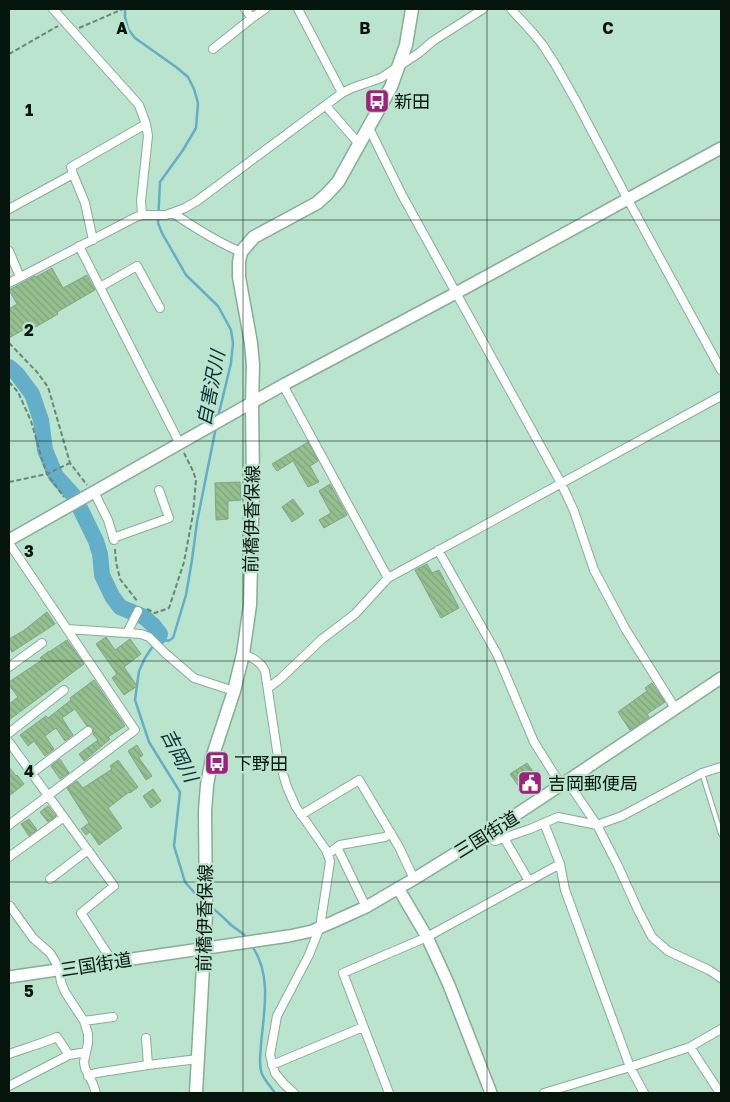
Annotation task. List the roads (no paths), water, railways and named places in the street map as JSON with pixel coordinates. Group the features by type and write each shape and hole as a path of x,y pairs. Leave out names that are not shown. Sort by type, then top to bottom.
{"main road":[{"path":"241,252 254,237 317,203 338,182 391,87 406,45 412,9"},
{"name":"前橋伊香保線","path":"196,1093 205,949 205,811 207,785 212,758 234,691 243,654 250,605 253,365 239,277 241,252"}],"street":[{"path":"53,9 139,105 148,136 141,201 145,215"},
{"path":"245,9 252,18"},
{"path":"212,49 264,9"},
{"path":"298,9 342,93"},
{"path":"9,283 125,223 145,215 170,214 185,208 210,192 342,93 381,78 398,68 433,41 483,9"},
{"path":"511,9 542,44 555,64 721,370"},
{"path":"326,106 360,144"},
{"path":"93,240 85,203 71,166 146,124"},
{"path":"369,128 402,195 561,483 574,511 594,570 626,630 675,708"},
{"path":"9,825 135,730 9,541 283,385 721,148"},
{"path":"9,209 73,174"},
{"path":"170,214 241,252"},
{"path":"79,246 180,444"},
{"path":"9,251 20,277"},
{"path":"100,287 137,266 160,308"},
{"path":"283,385 388,578"},
{"path":"268,688 322,639 355,614 388,578 721,396"},
{"path":"91,494 108,520 114,539 169,518 158,490"},
{"path":"438,550 497,654 534,742 597,825 652,937 668,951 709,970 721,978"},
{"path":"127,633 139,608"},
{"path":"67,629 142,634 149,637 194,678 234,691"},
{"path":"9,667 42,643"},
{"path":"243,654 257,660 262,664 265,671 278,758 287,787 296,807 326,850 330,861 320,927 309,954 276,1016 270,1055 272,1065 274,1073 294,1093"},
{"name":"三国街道","path":"9,977 243,944 312,931 366,907 414,879 485,835 721,678"},
{"path":"9,733 64,690"},
{"path":"32,773 88,731"},
{"path":"9,742 114,886 81,913 112,961"},
{"path":"485,835 495,841 544,824 558,817 597,825 622,816 702,773 721,767"},
{"path":"301,815 359,780 391,833 414,879"},
{"path":"9,857 64,817"},
{"path":"544,824 560,864 565,890 630,1067 644,1093"},
{"path":"328,854 340,845 385,837 391,833"},
{"path":"504,838 529,881"},
{"path":"337,847 366,907"},
{"path":"50,878 88,850"},
{"path":"389,1093 343,973 428,937 560,864"},
{"path":"398,888 428,937 491,1093"},
{"path":"10,906 33,938 50,953 59,970 65,992 84,1021 88,1034 84,1062 96,1093"},
{"path":"84,1021 113,1017"},
{"path":"272,1065 363,1027"},
{"path":"544,1093 690,1047 721,1029"},
{"path":"9,1054 42,1044 57,1037 69,1056"},
{"path":"146,1038 148,1065"},
{"path":"690,1047 720,1093"},
{"path":"9,1086 69,1056 86,1052"},
{"path":"88,1076 96,1073 198,1059"}],"lane":[{"path":"702,773 721,834"}],"waterway":[{"name":"自害沢川","path":"125,9 128,29 135,38 188,77 198,103 196,128 160,182 158,223 186,275 218,306 231,330 233,343 231,363 218,417"},
{"name":"吉岡川","path":"9,367 17,374 32,394 41,420 45,450 56,476 74,496 96,541 100,554 102,575 112,596 120,607 144,617 160,634 159,637"},
{"name":"吉岡川","path":"200,899 185,882 174,846 180,792 149,742 135,700 139,671 145,658 159,637 168,641 173,638 186,595 197,522 216,427"},
{"name":"吉岡川","path":"211,907 248,939"},
{"name":"吉岡川","path":"252,946 262,969 265,994 260,1066 263,1077 275,1093"}],"place":[{"name":"新田","path":"377,101"},
{"name":"下野田","path":"217,763"},
{"name":"吉岡郵便局","path":"530,783"}]}
